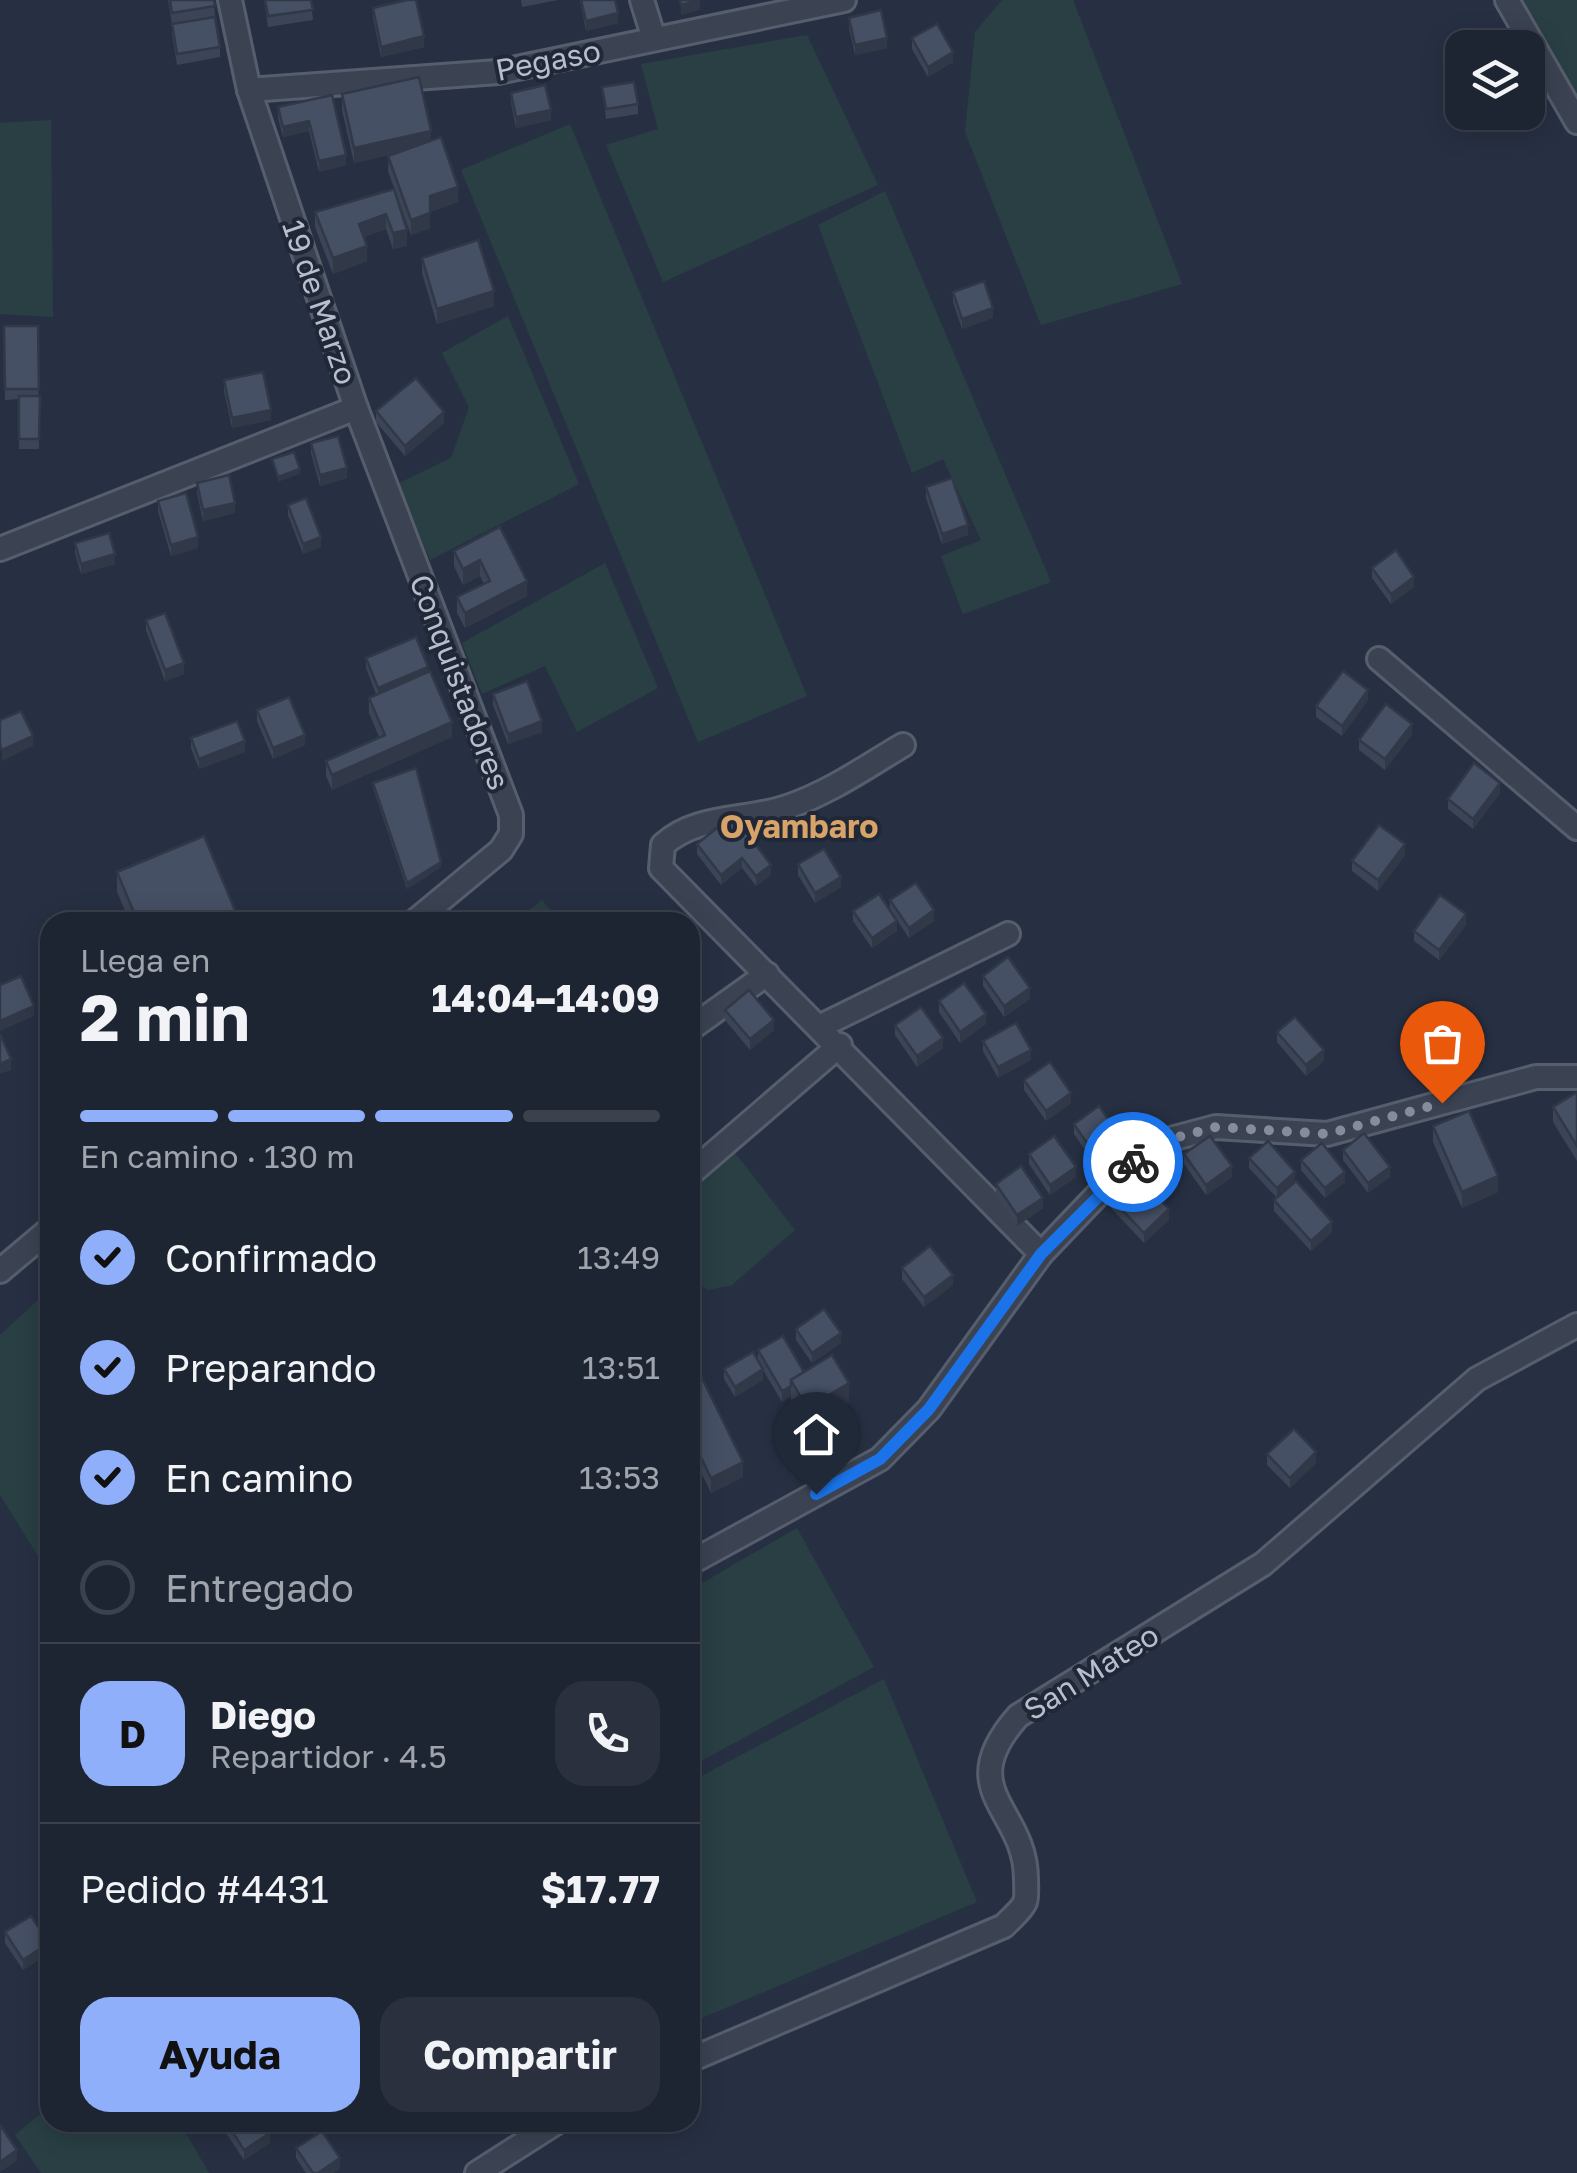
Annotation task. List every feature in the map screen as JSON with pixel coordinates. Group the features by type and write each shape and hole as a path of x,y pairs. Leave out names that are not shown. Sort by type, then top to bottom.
{"street":[{"name":"19 de Marzo","path":"0,548 356,408 249,90 230,0"},
{"path":"642,0 654,40"},
{"name":"Pegaso","path":"249,90 498,72 844,0"},
{"path":"1507,0 1577,122"},
{"name":"Conquistadores","path":"356,408 510,815 511,834 501,850 426,912"},
{"path":"1379,659 1577,828"},
{"path":"903,745 835,786 786,808 677,832 663,844 661,868 840,1045 1041,1254"},
{"path":"821,1026 1008,934"},
{"path":"700,1022 768,974"},
{"path":"700,1165 840,1045"},
{"path":"700,1558 880,1459 929,1409 1041,1254 1124,1167 1171,1139 1216,1127 1327,1134 1536,1077 1577,1077"},
{"path":"0,1271 40,1237"},
{"name":"San Mateo","path":"700,2056 1004,1926 1025,1902 1026,1873 1019,1845 994,1799 989,1766 1000,1736 1018,1716 1263,1564 1477,1379 1577,1325"},
{"path":"477,2173 541,2132"}],"green space":[{"path":"1002,0 1073,0 1182,284 1041,325 965,132 975,32"},
{"path":"1523,0 1577,0 1577,95 1545,39 1545,30 1540,30"},
{"path":"807,35 878,185 663,282 606,145 658,129 641,64"},
{"path":"51,120 53,317 0,314 0,123"},
{"path":"570,124 807,696 698,742 461,170"},
{"path":"885,191 1051,582 963,614 941,556 981,540 943,459 912,473 818,225"},
{"path":"508,316 579,484 430,560 397,484 451,458 469,407 442,353"},
{"path":"605,563 658,688 577,732 545,666 482,694 462,643"},
{"path":"542,900 552,912 527,912"},
{"path":"729,1145 795,1230 732,1285 708,1290 700,1286 700,1173"},
{"path":"40,1298 40,1559 0,1495 0,1335"},
{"path":"797,1528 874,1667 700,1762 700,1584"},
{"path":"884,1679 977,1902 700,2019 700,1777"},
{"path":"40,2114 40,2132 185,2132 209,2173 41,2173 15,2135"}],"building":[{"path":"170,0 214,0 215,6 172,13"},
{"path":"265,0 311,0 313,10 268,16"},
{"path":"416,0 424,36 381,47 373,8"},
{"path":"581,0 615,0 618,13 586,21"},
{"path":"881,10 887,38 855,45 849,18"},
{"path":"215,17 220,47 177,54 172,24"},
{"path":"937,24 953,52 928,67 912,38"},
{"path":"419,77 431,131 354,148 342,94"},
{"path":"634,82 638,104 606,109 602,87"},
{"path":"545,85 551,110 516,117 511,93"},
{"path":"332,95 346,155 319,161 309,121 283,127 278,107"},
{"path":"441,137 458,187 430,196 430,213 411,220 388,156"},
{"path":"394,189 407,230 393,233 386,214 359,224 367,246 333,258 315,212"},
{"path":"478,240 494,291 437,309 422,258"},
{"path":"984,281 993,308 962,319 953,292"},
{"path":"4,326 38,326 39,389 5,389"},
{"path":"263,372 271,410 232,418 224,380"},
{"path":"416,378 444,412 405,446 376,411"},
{"path":"19,396 40,396 39,439 19,439"},
{"path":"338,436 347,468 320,475 311,443"},
{"path":"294,452 300,469 278,477 272,459"},
{"path":"229,475 235,503 203,510 197,483"},
{"path":"952,478 968,525 942,534 926,487"},
{"path":"186,493 198,537 171,545 158,501"},
{"path":"306,498 321,537 303,544 288,505"},
{"path":"500,527 527,581 465,613 457,597 490,581 480,560 463,569 454,551"},
{"path":"109,533 115,554 81,564 75,543"},
{"path":"1396,550 1414,577 1391,594 1372,568"},
{"path":"165,613 184,663 165,670 146,620"},
{"path":"416,637 428,667 378,688 366,658"},
{"path":"430,671 452,722 332,775 326,761 385,735 369,698"},
{"path":"1343,671 1368,690 1342,726 1316,706"},
{"path":"527,681 542,721 508,734 493,694"},
{"path":"289,697 305,735 273,748 257,710"},
{"path":"1386,704 1412,724 1385,759 1359,740"},
{"path":"21,711 33,736 2,750 0,720"},
{"path":"237,721 245,741 199,759 191,738"},
{"path":"1474,763 1500,783 1473,819 1448,799"},
{"path":"416,768 441,862 407,883 373,783"},
{"path":"733,815 771,865 756,876 742,858 721,875 697,844"},
{"path":"1379,825 1405,844 1378,880 1352,861"},
{"path":"204,836 236,912 134,912 117,872"},
{"path":"824,849 841,877 815,893 798,864"},
{"path":"916,883 934,910 909,928 890,900"},
{"path":"879,894 897,921 872,938 853,911"},
{"path":"1440,895 1466,914 1439,950 1414,931"},
{"path":"1008,957 1030,988 1004,1006 983,976"},
{"path":"21,976 34,1006 0,1021 0,985"},
{"path":"964,983 986,1014 960,1032 939,1001"},
{"path":"749,990 774,1020 750,1039 725,1010"},
{"path":"921,1007 943,1038 917,1056 895,1025"},
{"path":"1295,1017 1324,1050 1306,1065 1277,1032"},
{"path":"1016,1023 1031,1050 998,1067 983,1041"},
{"path":"0,1034 11,1059 0,1064"},
{"path":"1050,1062 1071,1093 1046,1111 1024,1080"},
{"path":"1577,1092 1577,1146 1553,1107"},
{"path":"1099,1106 1121,1137 1095,1155 1074,1124"},
{"path":"1469,1111 1498,1176 1462,1192 1433,1126"},
{"path":"1364,1133 1390,1167 1368,1183 1343,1150"},
{"path":"1054,1136 1076,1167 1050,1185 1029,1154"},
{"path":"1210,1136 1232,1166 1206,1185 1184,1154"},
{"path":"1268,1141 1295,1172 1277,1188 1249,1158"},
{"path":"1322,1143 1345,1172 1325,1188 1301,1160"},
{"path":"1021,1166 1043,1198 1017,1215 996,1184"},
{"path":"1136,1175 1169,1209 1144,1233 1111,1198"},
{"path":"1296,1181 1332,1222 1311,1241 1274,1200"},
{"path":"930,1246 953,1275 924,1297 902,1268"},
{"path":"824,1309 841,1333 812,1353 796,1329"},
{"path":"783,1336 804,1372 782,1391 758,1350"},
{"path":"753,1352 763,1369 735,1387 724,1369"},
{"path":"832,1355 849,1383 807,1408 791,1380"},
{"path":"700,1374 743,1462 711,1478 700,1455"},
{"path":"1294,1429 1316,1452 1290,1478 1267,1454"},
{"path":"31,1916 40,1930 40,1949 23,1960 5,1932"},
{"path":"0,2125 17,2150 0,2162"},
{"path":"232,2132 269,2132 270,2133 244,2150"},
{"path":"323,2132 340,2158 313,2173 296,2148"}],"way so far":[{"path":"1133,1162 1171,1139 1216,1127 1327,1134 1442,1103"}],"district":[{"name":"Oyambaro","path":"799,826"}],"route":[{"path":"816,1494 880,1459 929,1409 1041,1254 1133,1162"}]}
